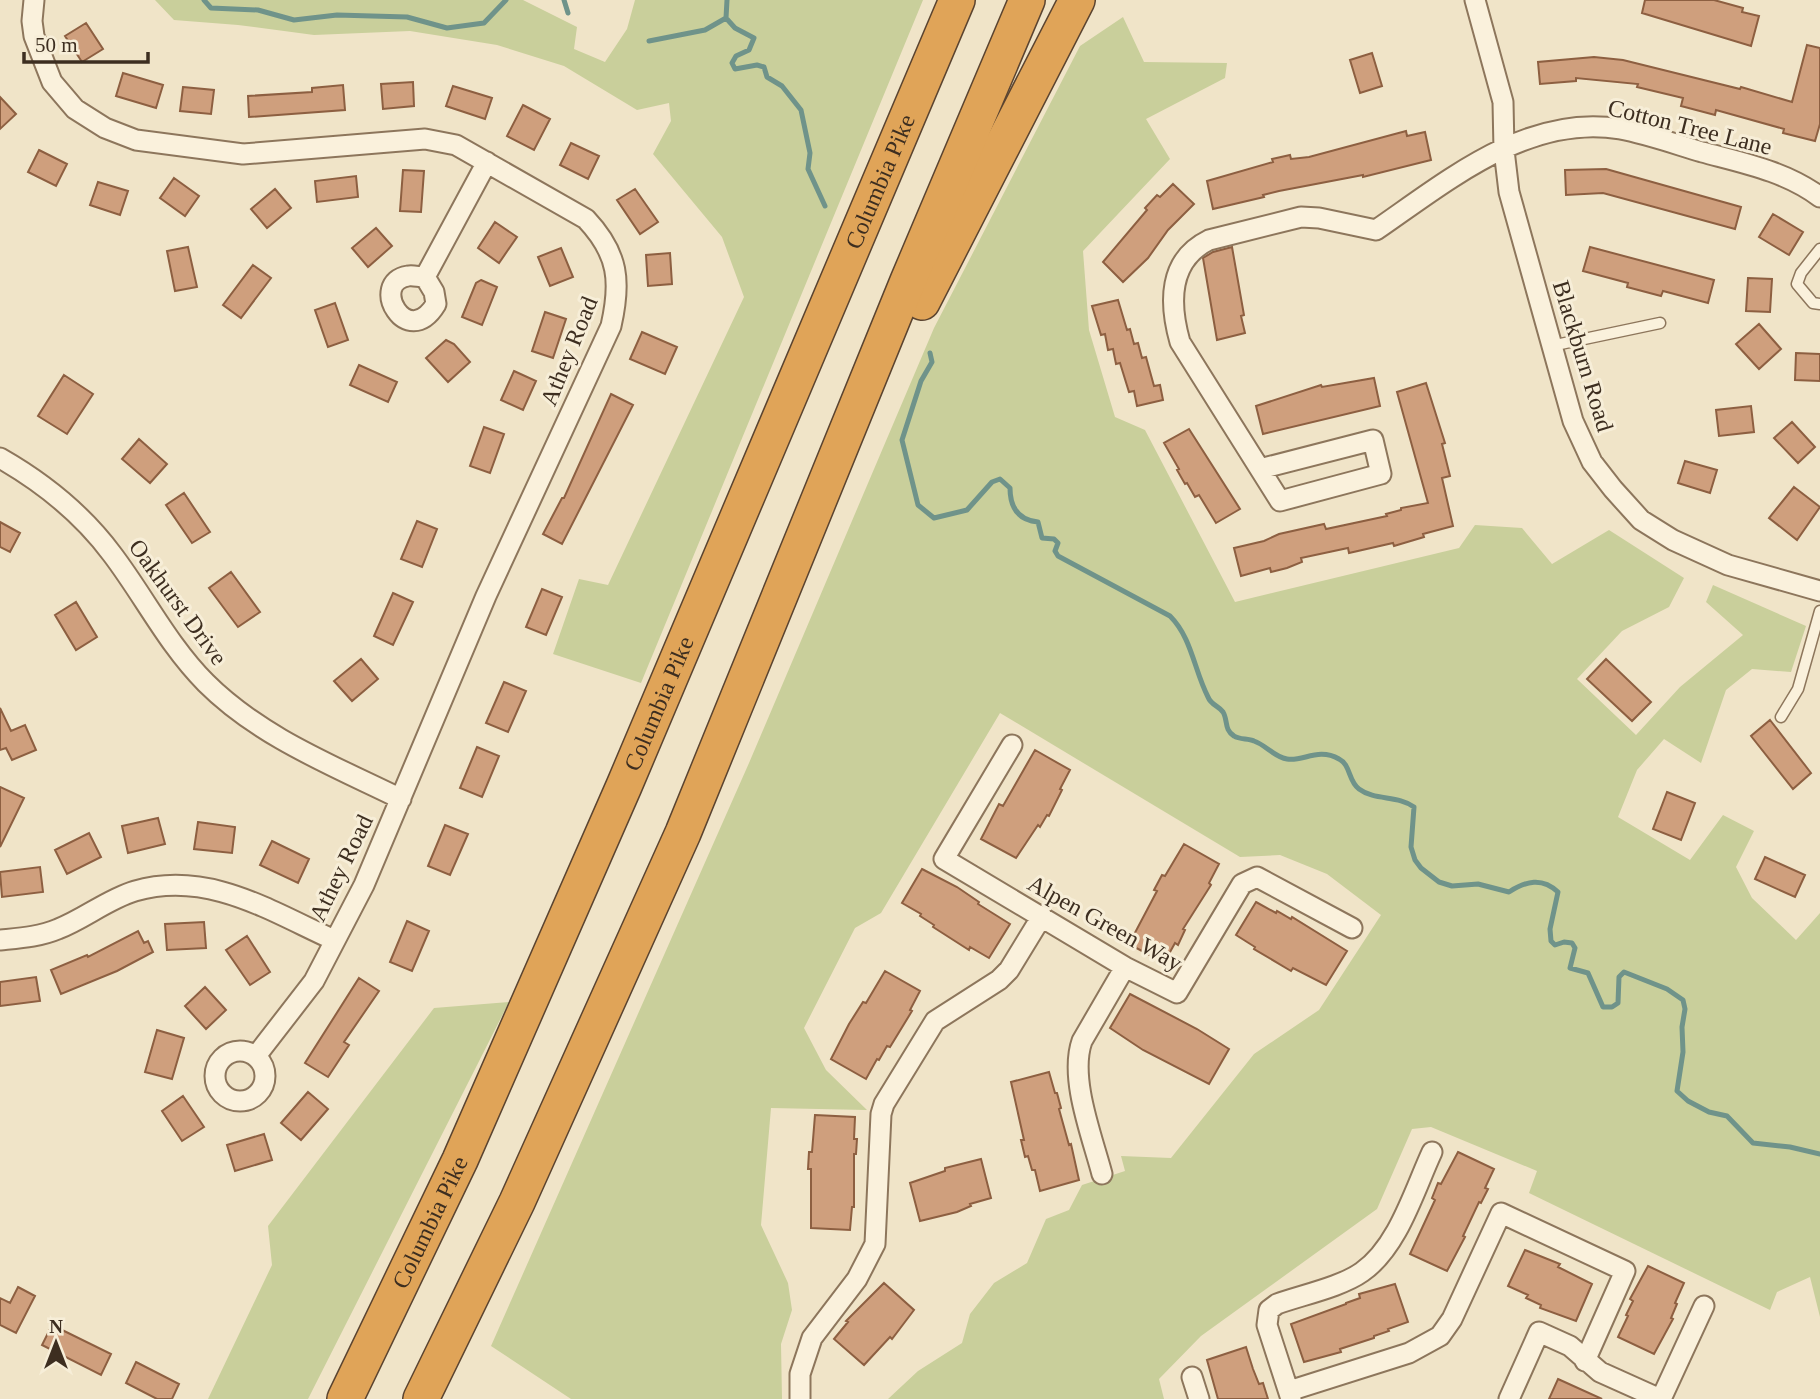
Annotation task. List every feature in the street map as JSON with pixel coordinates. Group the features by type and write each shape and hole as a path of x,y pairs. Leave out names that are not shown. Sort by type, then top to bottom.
{"highway":[{"name":"Columbia Pike","path":"345,1399 460,1160 608,823 957,0"},
{"path":"421,1399 517,1202 677,845 908,281 1027,0"},
{"path":"791,569 938,269 1077,0"}],"street":[{"name":"Athey Road","path":"34,0 34,36 52,82 75,109 105,128 136,140 243,154 425,139 456,145 586,219 601,235 614,265 618,295 611,326 486,596 364,885 314,981 256,1056"},
{"name":"Blackburn Road","path":"1475,0 1503,102 1504,150 1509,192 1573,421 1592,462 1641,520 1673,540 1728,565 1820,591"},
{"name":"Cotton Tree Lane","path":"1260,469 1373,440 1381,474 1280,501 1180,342 1173,306 1177,272 1184,258 1195,247 1209,240 1301,217 1320,218 1376,230 1460,173 1504,150 1538,135 1573,128 1620,130 1760,167 1787,177 1820,197"},
{"path":"425,277 487,162"},
{"name":"Oakhurst Drive","path":"0,458 29,474 90,526 113,555 174,646 205,683 242,715 288,743 401,799"},
{"name":"Alpen Green Way","path":"1012,745 944,859 1125,967 1177,993 1242,884 1257,877 1352,928"},
{"path":"0,940 29,938 58,929 134,891 181,884 227,891 334,940"},
{"path":"800,1399 800,1374 812,1338 858,1279 875,1244 881,1114 884,1104 935,1021 999,980 1009,970 1042,916"},
{"path":"1101,1174 1078,1081 1078,1053 1082,1041 1125,967"},
{"path":"1432,1152 1390,1243 1377,1259 1361,1273 1277,1304 1269,1310 1267,1325 1290,1395 1409,1353 1440,1336 1452,1319 1501,1213 1625,1271 1585,1361"},
{"path":"1508,1399 1539,1332 1570,1346 1600,1372 1660,1399 1704,1306"},
{"path":"1192,1377 1199,1399"}],"lane":[{"path":"1820,249 1801,274 1797,284 1799,290 1812,303 1820,304"},
{"path":"1551,346 1660,323"},
{"path":"1781,717 1798,688 1820,611"}],"green space":[{"path":"155,0 523,0 577,27 574,49 605,62 627,29 635,0 923,0 641,683 553,654 579,579 608,585 744,297 722,237 653,154 671,121 669,103 637,110 564,66 497,45 410,31 314,35 174,20"},
{"path":"1123,17 1144,62 1227,63 1225,78 1146,119 1170,159 1083,251 1089,330 1115,417 1145,430 1235,602 1459,548 1475,525 1522,528 1552,564 1609,530 1684,578 1669,607 1622,631 1577,679 1636,735 1680,687 1743,635 1706,602 1713,585 1806,626 1791,672 1752,669 1726,690 1701,763 1664,739 1637,770 1618,817 1690,860 1723,815 1754,831 1736,867 1752,898 1796,940 1820,913 1820,1317 1810,1277 1777,1292 1770,1310 1529,1193 1537,1171 1431,1127 1412,1129 1377,1209 1201,1336 1159,1379 1164,1399 888,1399 918,1371 962,1343 970,1314 994,1283 1027,1263 1046,1219 1069,1210 1082,1185 1125,1171 1121,1156 1171,1158 1254,1054 1319,1010 1381,915 1327,874 1280,855 1240,857 1000,713 881,913 855,928 804,1028 826,1070 867,1110 771,1108 761,1225 788,1283 792,1310 781,1344 782,1399 571,1399 491,1346 749,763 934,328 1080,46"},
{"path":"509,1002 308,1399 208,1399 272,1265 268,1226 434,1008"}],"building":[{"path":"1645,0 1714,0 1743,8 1742,12 1759,16 1751,46 1642,13"},
{"path":"86,23 103,49 82,62 65,36"},
{"path":"1807,45 1820,48 1820,124 1815,141 1783,133 1784,129 1716,110 1715,115 1681,106 1683,98 1637,87 1638,84 1576,78 1576,81 1540,84 1538,62 1594,57 1623,60 1740,89 1741,87 1792,102"},
{"path":"1372,53 1382,86 1360,93 1350,60"},
{"path":"123,73 163,85 156,108 116,96"},
{"path":"413,82 414,106 383,109 381,84"},
{"path":"343,85 345,110 249,117 248,96 312,92 312,88"},
{"path":"453,86 492,98 485,119 446,106"},
{"path":"183,87 214,90 211,114 180,111"},
{"path":"0,97 16,114 0,129"},
{"path":"523,105 550,119 534,150 507,136"},
{"path":"1406,131 1407,136 1425,132 1431,160 1363,177 1279,191 1213,209 1207,181 1273,162 1272,159 1290,155 1291,159 1309,157"},
{"path":"571,143 599,156 588,179 560,165"},
{"path":"39,150 67,164 56,186 28,172"},
{"path":"1606,169 1741,207 1735,229 1603,193 1566,195 1565,170"},
{"path":"403,170 424,171 421,212 400,211"},
{"path":"356,176 358,197 317,202 315,181"},
{"path":"174,178 199,196 185,216 160,198"},
{"path":"98,182 128,191 120,215 90,205"},
{"path":"1173,184 1194,204 1168,230 1148,258 1123,282 1103,262 1147,210 1145,208"},
{"path":"275,189 291,208 267,228 251,209"},
{"path":"635,189 658,222 640,234 617,200"},
{"path":"1773,214 1803,232 1789,255 1759,237"},
{"path":"495,222 517,237 499,263 478,248"},
{"path":"376,228 392,246 368,267 352,248"},
{"path":"188,247 197,287 175,291 167,251"},
{"path":"1232,247 1245,333 1217,340 1203,258"},
{"path":"1590,247 1714,280 1708,303 1663,291 1661,296 1627,287 1628,283 1583,271"},
{"path":"561,248 573,277 550,286 538,257"},
{"path":"670,253 672,284 648,286 646,255"},
{"path":"253,265 271,278 241,318 223,305"},
{"path":"1748,278 1772,279 1770,312 1746,311"},
{"path":"481,280 497,287 482,325 462,317 476,283"},
{"path":"1118,300 1127,330 1130,329 1134,344 1138,343 1142,358 1146,357 1154,386 1160,385 1163,400 1137,406 1134,391 1129,392 1120,363 1116,364 1113,349 1108,350 1105,334 1101,335 1092,306"},
{"path":"335,303 348,340 328,347 315,310"},
{"path":"545,312 566,319 553,358 532,351"},
{"path":"1759,324 1781,349 1759,369 1736,344"},
{"path":"642,332 677,347 665,374 630,359"},
{"path":"446,340 454,344 470,362 448,382 426,358"},
{"path":"1796,353 1820,354 1820,381 1795,380"},
{"path":"359,365 397,382 388,402 350,385"},
{"path":"514,371 536,381 523,410 501,400"},
{"path":"64,375 93,394 67,434 38,416"},
{"path":"1374,378 1380,406 1263,434 1256,406 1321,385 1322,387"},
{"path":"1426,383 1445,443 1442,444 1450,476 1442,478 1453,526 1394,546 1393,543 1349,553 1348,548 1301,558 1302,562 1287,568 1271,572 1270,568 1241,576 1234,548 1264,541 1279,534 1324,524 1326,529 1387,516 1386,514 1401,508 1428,503 1397,392"},
{"path":"611,394 633,405 562,544 543,534 564,498"},
{"path":"1751,406 1754,432 1719,436 1716,410"},
{"path":"1792,422 1815,447 1798,463 1774,438"},
{"path":"484,427 504,434 490,473 470,466"},
{"path":"1189,429 1240,509 1216,523 1199,495 1195,497 1187,483 1185,484 1164,443"},
{"path":"139,439 167,464 150,483 122,459"},
{"path":"1685,461 1717,470 1710,493 1678,483"},
{"path":"1794,487 1820,507 1797,540 1769,518"},
{"path":"184,493 210,532 192,543 166,505"},
{"path":"417,521 437,529 422,567 401,559"},
{"path":"0,522 20,533 10,552 0,547"},
{"path":"231,572 260,612 238,627 209,588"},
{"path":"542,589 562,597 546,635 526,627"},
{"path":"393,593 413,602 393,645 374,636"},
{"path":"76,602 97,637 76,650 55,615"},
{"path":"361,659 378,679 352,701 334,681"},
{"path":"1606,659 1651,702 1632,721 1587,679"},
{"path":"504,682 526,691 508,732 486,723"},
{"path":"0,708 11,731 25,725 36,750 12,760 6,748 0,750"},
{"path":"1770,720 1811,773 1793,789 1751,736"},
{"path":"477,747 499,756 482,797 460,788"},
{"path":"1035,750 1070,770 1049,816 1047,815 1040,827 1038,825 1016,858 981,839 999,804 1003,806"},
{"path":"0,787 24,798 0,847"},
{"path":"1667,792 1695,803 1681,840 1653,829"},
{"path":"158,818 165,844 128,853 122,826"},
{"path":"198,822 235,827 232,853 194,849"},
{"path":"445,825 468,834 450,875 428,866"},
{"path":"89,833 101,857 67,874 55,850"},
{"path":"272,841 309,859 298,883 260,865"},
{"path":"1184,844 1219,864 1209,883 1211,885 1183,929 1185,930 1178,945 1175,943 1164,963 1129,944 1157,891 1154,890 1162,875 1165,876"},
{"path":"1765,857 1805,875 1795,897 1755,879"},
{"path":"40,867 43,892 2,897 0,872"},
{"path":"922,869 957,887 1010,924 989,958 970,947 969,950 902,903"},
{"path":"1256,902 1276,913 1277,911 1291,919 1292,917 1347,951 1326,985 1293,968 1291,971 1236,935"},
{"path":"407,921 429,931 412,971 390,962"},
{"path":"204,922 206,948 167,950 165,924"},
{"path":"138,931 144,943 148,941 153,952 117,971 61,994 51,970 87,955 88,957"},
{"path":"247,936 270,972 250,985 226,950"},
{"path":"885,971 920,991 910,1010 912,1011 890,1047 887,1046 879,1060 877,1059 866,1079 831,1059 849,1024 863,1002 866,1003"},
{"path":"36,977 40,1001 0,1006 0,982"},
{"path":"359,978 379,991 344,1042 349,1045 328,1077 305,1063"},
{"path":"205,987 226,1010 206,1029 185,1006"},
{"path":"1130,994 1229,1049 1209,1084 1143,1050 1110,1028"},
{"path":"157,1030 184,1038 172,1079 145,1072"},
{"path":"1049,1072 1079,1180 1040,1191 1035,1170 1032,1170 1028,1156 1025,1157 1021,1140 1024,1140 1011,1082"},
{"path":"308,1092 328,1109 301,1140 281,1123"},
{"path":"183,1096 204,1127 182,1141 162,1111"},
{"path":"815,1115 855,1117 854,1139 857,1139 854,1154 854,1207 850,1230 811,1228 811,1169 808,1169"},
{"path":"264,1134 272,1160 235,1171 227,1145"},
{"path":"1458,1152 1494,1169 1485,1188 1488,1189 1481,1203 1479,1202 1447,1271 1410,1254 1435,1200 1432,1198 1438,1183 1441,1184"},
{"path":"981,1159 991,1198 970,1204 971,1206 957,1212 920,1221 910,1183 945,1171 945,1168"},
{"path":"1525,1250 1560,1264 1558,1267 1592,1284 1576,1321 1540,1308 1541,1305 1526,1298 1528,1295 1508,1286"},
{"path":"1648,1266 1684,1283 1675,1303 1677,1304 1671,1318 1673,1319 1654,1354 1618,1337 1633,1301 1630,1299"},
{"path":"884,1283 914,1310 892,1339 890,1337 864,1365 834,1339 848,1322 846,1321"},
{"path":"1395,1284 1408,1322 1388,1329 1389,1331 1374,1338 1340,1349 1341,1352 1304,1362 1291,1324 1360,1298 1359,1294"},
{"path":"18,1287 35,1296 16,1333 0,1325 0,1298 10,1303"},
{"path":"52,1325 111,1354 101,1375 42,1345"},
{"path":"1246,1347 1259,1384 1263,1383 1268,1399 1218,1399 1207,1360"},
{"path":"136,1362 179,1384 172,1399 157,1399 126,1383"},
{"path":"1558,1379 1602,1399 1549,1399"}],"waterway":[{"path":"204,0 211,8 258,10 294,20 337,15 407,17 447,28 484,23 506,0"},
{"path":"564,0 568,13"},
{"path":"727,0 726,18 735,28 754,38 749,50 736,56 732,63 735,69 757,65 764,67 767,77 782,86 801,110 810,153 808,169 825,206"},
{"path":"649,41 705,30 726,18"},
{"path":"930,353 932,362 921,381 902,440 918,505 934,518 967,510 992,482 1000,479 1010,488 1016,511 1025,519 1038,522 1042,538 1054,539 1058,543 1055,551 1058,556 1170,616 1188,644 1209,700 1223,712 1231,734 1252,740 1287,759 1324,754 1339,759 1348,769 1355,786 1365,793 1401,801 1414,807 1411,847 1415,860 1439,882 1452,886 1478,884 1509,892 1534,882 1552,887 1558,892 1550,929 1551,941 1555,945 1572,943 1575,948 1570,968 1588,973 1603,1007 1612,1007 1618,1003 1619,977 1624,972 1667,989 1683,1000 1683,1052 1677,1091 1688,1101 1709,1112 1727,1116 1753,1143 1820,1154"}]}
